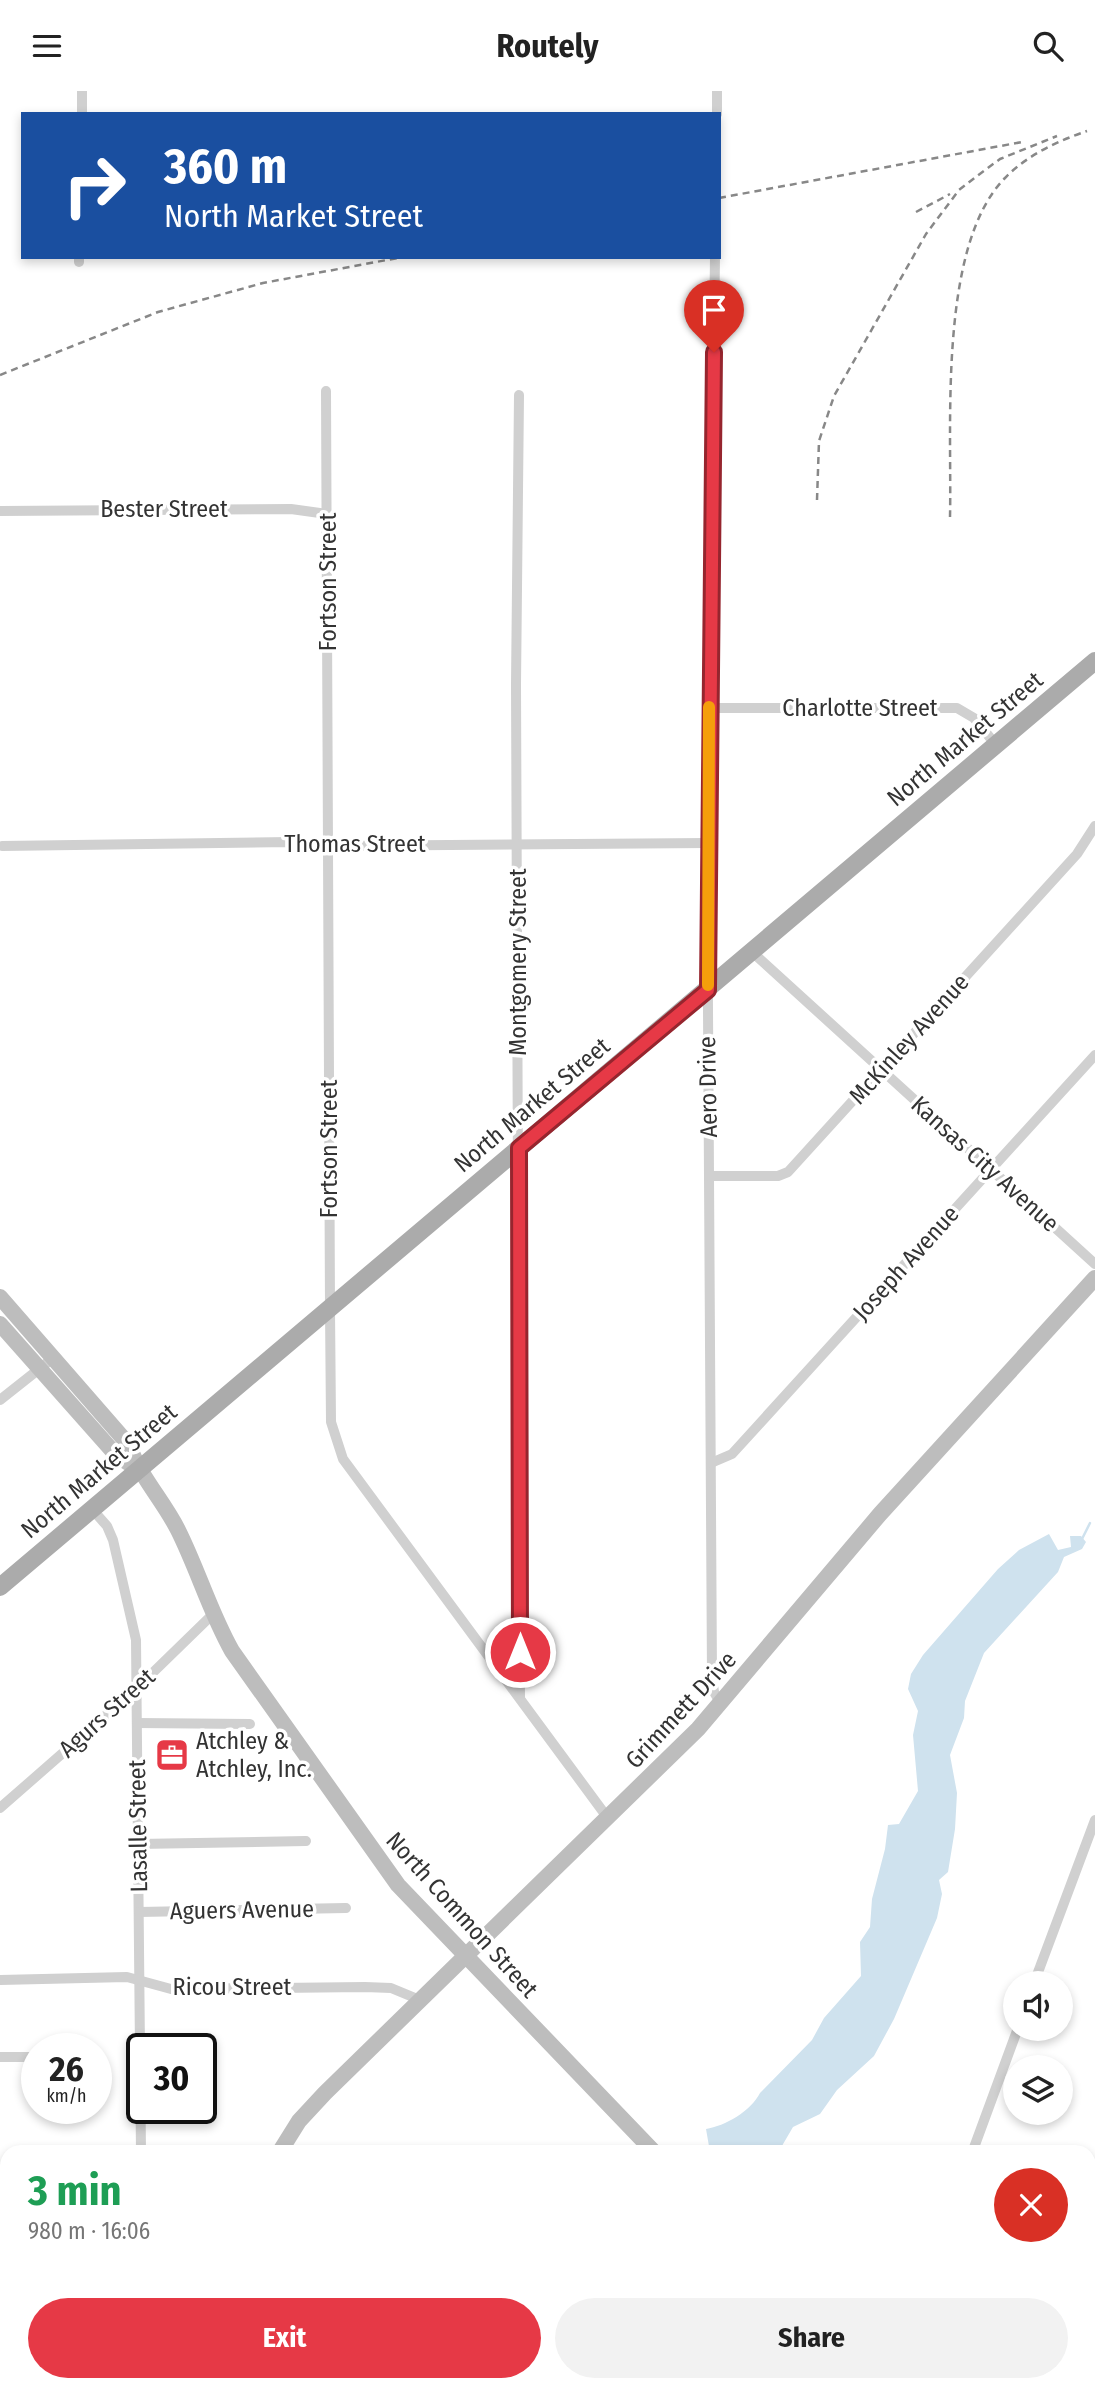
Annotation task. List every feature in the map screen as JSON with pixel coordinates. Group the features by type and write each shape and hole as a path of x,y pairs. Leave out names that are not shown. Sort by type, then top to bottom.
{"main road":[{"name":"North Market Street","path":"0,1587 1095,662"},
{"name":"Grimmett Drive","path":"285,2145 308,2112 722,1704 880,1514 1095,1278"},
{"name":"North Common Street","path":"0,1297 129,1445 138,1469 178,1530 212,1615 232,1651 398,1885 647,2145"},
{"name":"North Common Street","path":"0,1324 117,1456 138,1469"}],"street":[{"path":"82,91 82,112"},
{"path":"717,91 717,112"},
{"name":"Aero Drive","path":"715,259 707,843 712,1677 714,1692 722,1704"},
{"name":"Fortson Street","path":"326,391 331,1422 338,1450 607,1817"},
{"name":"Montgomery Street","path":"519,395 517,845 520,1698"},
{"name":"Bester Street","path":"0,511 291,509 327,514"},
{"name":"Charlotte Street","path":"709,708 957,708 974,718 996,744"},
{"name":"McKinley Avenue","path":"709,1176 778,1176 788,1172 1083,847 1095,826"},
{"name":"Thomas Street","path":"2,846 290,842 329,846 707,843"},
{"path":"1083,847 1095,847"},
{"name":"Kansas City Avenue","path":"751,951 1095,1264"},
{"name":"Joseph Avenue","path":"711,1463 732,1454 1095,1055"},
{"path":"0,1400 53,1358"},
{"name":"Lasalle Street","path":"92,1509 107,1526 113,1540 131,1608 136,1640 141,2145"},
{"name":"Agurs Street","path":"0,1808 137,1688 212,1615"},
{"path":"137,1723 250,1724"},
{"path":"1038,1971 1095,1820"},
{"path":"138,1844 306,1841"},
{"name":"Aguers Avenue","path":"139,1912 345,1908"},
{"name":"Ricou Street","path":"0,1980 127,1977 171,1989 391,1988 421,2000"},
{"path":"974,2145 1013,2041"},
{"path":"0,2057 21,2057"}],"water":[{"path":"1049,1534 1058,1550 1071,1547 1070,1536 1081,1536 1086,1542 1082,1549 1064,1557 1058,1572 984,1653 965,1701 964,1718 950,1755 957,1793 955,1829 948,1872 939,1880 942,1894 937,1918 894,2019 874,2056 837,2090 820,2114 793,2127 782,2145 709,2145 706,2129 744,2112 812,2040 824,2018 861,1976 860,1942 870,1927 872,1899 885,1849 888,1825 899,1824 918,1791 913,1735 918,1711 908,1689 911,1674 923,1655 998,1569 1019,1550"}],"waterway":[{"path":"1082,1539 1090,1523"}],"railway":[{"path":"950,517 953,339 968,247 983,208 1005,178 1023,162 1043,150 1087,131"},
{"path":"817,500 819,441 834,396 926,234 959,190 977,176 1000,159 1057,136"},
{"path":"721,198 1022,142"},
{"path":"916,212 950,194"},
{"path":"0,375 158,312 263,283 392,259"}],"slow traffic":[{"path":"708,985 709,707"}],"place":[{"name":"Atchley & Atchley, Inc.","path":"172,1755"}],"route":[{"path":"520,1652 519,1148 708,990 708,762 714,352"}]}
